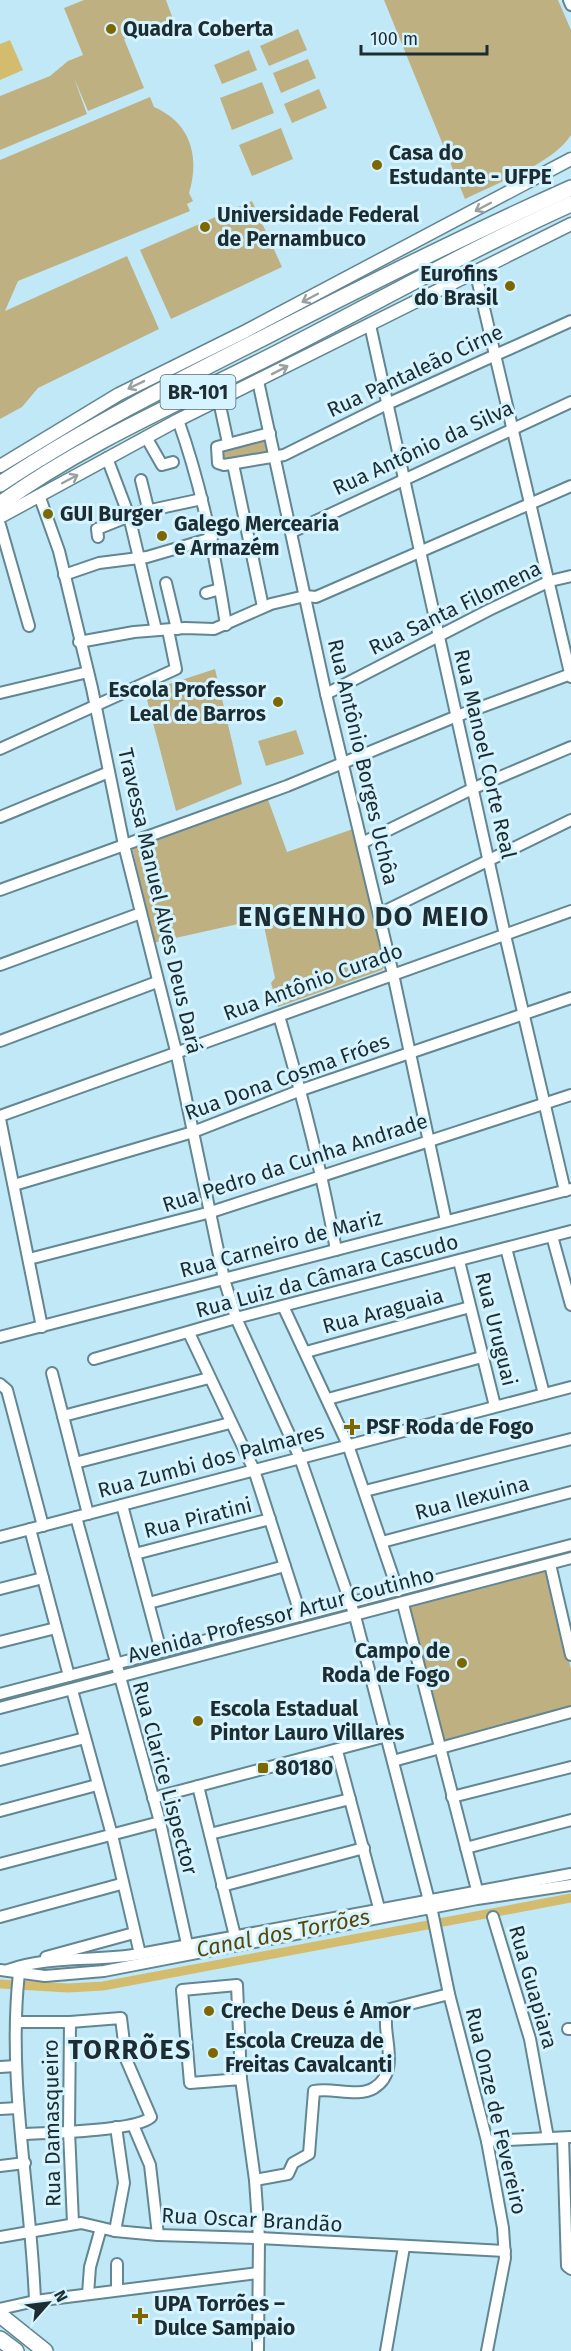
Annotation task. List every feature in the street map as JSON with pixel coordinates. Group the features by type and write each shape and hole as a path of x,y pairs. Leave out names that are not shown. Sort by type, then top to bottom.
{"highway":[{"name":"BR-101","path":"0,484 97,424 395,270 571,188"},
{"name":"BR-101","path":"0,504 31,482 167,407 521,226 571,204"},
{"path":"0,2315 45,2351"},
{"path":"0,2339 16,2351"}],"main road":[{"path":"0,466 119,394 246,331 571,159"},
{"path":"0,517 178,420 568,226"}],"street":[{"path":"568,0 571,5"},
{"path":"0,890 571,675 476,270"},
{"name":"Rua Pantaleão Cirne","path":"233,464 284,455 386,405 571,321"},
{"name":"Rua Manoel Corte Real","path":"370,325 402,478 474,788 505,935 568,1190"},
{"name":"Rua Antônio Borges Uchôa","path":"258,381 326,694 411,1053 446,1221"},
{"path":"219,401 228,443"},
{"name":"Rua Antônio da Silva","path":"292,532 402,478 571,402"},
{"path":"178,420 193,463 212,538 226,625"},
{"path":"263,607 233,464 220,465 217,462 215,448 270,433"},
{"path":"146,437 162,466 173,462"},
{"path":"107,458 129,516 156,630"},
{"path":"141,480 149,512"},
{"path":"79,642 156,630 210,630 263,607 305,596 316,597 571,486"},
{"name":"Travessa Manuel Alves Deus Dará","path":"39,495 57,543 88,672 124,845 176,1051 224,1279 236,1318 300,1458 350,1601"},
{"path":"98,537 96,529 129,516 202,499"},
{"path":"0,525 29,626"},
{"path":"64,575 108,561 138,559 212,538"},
{"path":"160,553 164,565"},
{"name":"Rua Santa Filomena","path":"326,694 550,581 571,576"},
{"path":"0,749 177,669 166,583"},
{"path":"206,593 220,589"},
{"path":"0,693 88,672"},
{"path":"362,843 474,788 571,747"},
{"path":"0,817 109,772"},
{"path":"379,914 571,820"},
{"name":"Rua Antônio Curado","path":"0,1117 176,1051 571,911"},
{"path":"0,965 141,913"},
{"path":"0,1041 157,982"},
{"name":"Rua Dona Cosma Fróes","path":"14,1185 194,1132 301,1090 571,998"},
{"path":"279,1016 323,1177 336,1250"},
{"name":"Rua Pedro da Cunha Andrade","path":"29,1259 211,1212 571,1095"},
{"path":"0,1117 42,1327"},
{"name":"Rua Carneiro de Mariz","path":"0,1337 568,1190"},
{"name":"Rua Luiz da Câmara Cascudo","path":"94,1359 236,1318 571,1231"},
{"path":"552,1236 568,1284 571,1305"},
{"path":"506,1248 544,1394"},
{"name":"Rua Uruguai","path":"459,1261 495,1406"},
{"path":"283,1306 348,1445 398,1591"},
{"name":"Rua Araguaia","path":"306,1352 470,1307"},
{"path":"189,1333 254,1470 301,1616"},
{"path":"328,1399 482,1358"},
{"path":"52,1373 88,1514"},
{"path":"63,1416 210,1378"},
{"path":"2,1384 7,1390 43,1526"},
{"name":"Rua Zumbi dos Palmares","path":"0,1537 571,1387"},
{"path":"75,1463 230,1423"},
{"path":"365,1491 571,1439"},
{"name":"Rua Ilexuina","path":"382,1542 571,1492"},
{"path":"122,1505 161,1651"},
{"name":"Rua Clarice Lispector","path":"76,1517 118,1677 160,1822 187,1944"},
{"name":"Rua Piratini","path":"135,1554 270,1519"},
{"path":"30,1529 69,1676"},
{"name":"Avenida Professor Artur Coutinho","path":"0,1694 571,1545"},
{"name":"Avenida Professor Artur Coutinho","path":"0,1708 403,1604 571,1558"},
{"path":"550,1564 571,1655"},
{"path":"149,1604 285,1566"},
{"path":"0,1589 44,1578"},
{"name":"Rua Onze de Fevereiro","path":"350,1601 431,1908 449,1994 487,2141 505,2251 487,2351"},
{"path":"403,1604 477,1890"},
{"path":"0,1642 56,1628"},
{"path":"72,1690 112,1835 121,1884 140,1954"},
{"path":"393,1761 571,1712"},
{"path":"153,1798 387,1736"},
{"path":"0,1760 85,1738"},
{"path":"337,1751 379,1908"},
{"path":"452,1797 571,1767"},
{"path":"0,1811 97,1785"},
{"path":"198,1786 235,1936"},
{"path":"210,1834 350,1799"},
{"path":"466,1848 571,1820"},
{"path":"0,1864 160,1822"},
{"path":"222,1886 364,1848"},
{"path":"31,1962 75,1961 140,1954 321,1922 379,1908 431,1908 477,1890 571,1874"},
{"path":"0,1917 121,1884"},
{"path":"13,1977 104,1971 477,1899 571,1885"},
{"name":"Rua Guapiara","path":"493,1917 530,2039 548,2139"},
{"path":"13,1977 31,1962 134,1933"},
{"path":"13,1977 18,2108 32,2231 35,2301"},
{"path":"241,2079 190,2083 182,1990 237,1985 241,2079 255,2180 259,2238 258,2351"},
{"path":"255,2180 288,2174 293,2163 309,2154 312,2094 316,2090 369,2091 383,2081 389,2063 387,2013 393,2008 449,1994"},
{"path":"16,2022 121,2019 126,2059 150,2119 133,2125 117,2127 22,2134"},
{"name":"Rua Damasqueiro","path":"70,2022 69,2132 73,2223"},
{"path":"0,2067 16,2066"},
{"path":"0,2109 18,2108"},
{"path":"133,2125 146,2150 150,2165 158,2235"},
{"path":"115,2231 124,2183 117,2127"},
{"path":"487,2141 567,2138 569,2267"},
{"path":"0,2166 25,2163"},
{"name":"Rua Oscar Brandão","path":"0,2236 73,2223 115,2231 158,2235 505,2251"},
{"path":"88,2294 90,2267 101,2228"},
{"path":"386,2351 404,2247"},
{"path":"117,2264 117,2290"},
{"path":"0,2309 35,2301 258,2273"}],"shaded area":[{"path":"84,0 166,0 173,19 124,39 144,88 88,111 74,78 87,114 0,150 0,96 50,76 68,61 83,55 64,8"},
{"path":"384,0 558,0 571,30 571,135 563,145 538,164 465,199"},
{"path":"298,29 307,50 269,66 260,46"},
{"path":"10,40 23,70 0,80 0,44"},
{"path":"249,50 257,70 222,84 214,65"},
{"path":"308,59 316,78 281,93 273,73"},
{"path":"262,82 274,113 232,130 220,98"},
{"path":"319,89 327,108 292,123 284,104"},
{"path":"150,97 154,107 177,122 190,142 193,167 189,193 193,201 187,204 190,211 18,281 5,311 127,256 159,329 38,388 22,407 0,419 0,160"},
{"path":"281,128 293,159 252,176 239,145"},
{"path":"252,201 282,267 171,319 140,250"},
{"path":"266,438 268,452 222,463 219,448"},
{"path":"215,669 242,784 176,811 145,692"},
{"path":"296,730 304,754 266,766 258,741"},
{"path":"266,794 287,852 353,829 385,966 382,970 278,1007 271,983 275,978 264,926 247,922 153,943 132,846"},
{"path":"546,1571 571,1669 571,1711 442,1744 407,1607"}],"waterway":[{"path":"359,1607 571,1551"},
{"path":"123,1669 346,1611"},
{"path":"0,1701 110,1672"},
{"name":"Canal dos Torrões","path":"0,1984 68,1988 103,1986 571,1898"}],"place":[{"name":"Quadra Coberta","path":"111,29"},
{"name":"Casa do Estudante - UFPE","path":"377,165"},
{"name":"Universidade Federal de Pernambuco","path":"205,227"},
{"name":"Eurofins do Brasil","path":"510,286"},
{"name":"GUI Burger","path":"48,514"},
{"name":"Galego Mercearia e Armazém","path":"162,536"},
{"name":"Escola Professor Leal de Barros","path":"278,702"},
{"name":"PSF Roda de Fogo","path":"352,1427"},
{"name":"Campo de Roda de Fogo","path":"462,1663"},
{"name":"Escola Estadual Pintor Lauro Villares","path":"198,1721"},
{"name":"80180","path":"263,1768"},
{"name":"Creche Deus é Amor","path":"209,2011"},
{"name":"Escola Creuza de Freitas Cavalcanti","path":"213,2053"},
{"name":"UPA Torrões – Dulce Sampaio","path":"140,2316"}],"district":[{"name":"ENGENHO DO MEIO","path":"364,917"},
{"name":"TORRÕES","path":"130,2050"}]}
